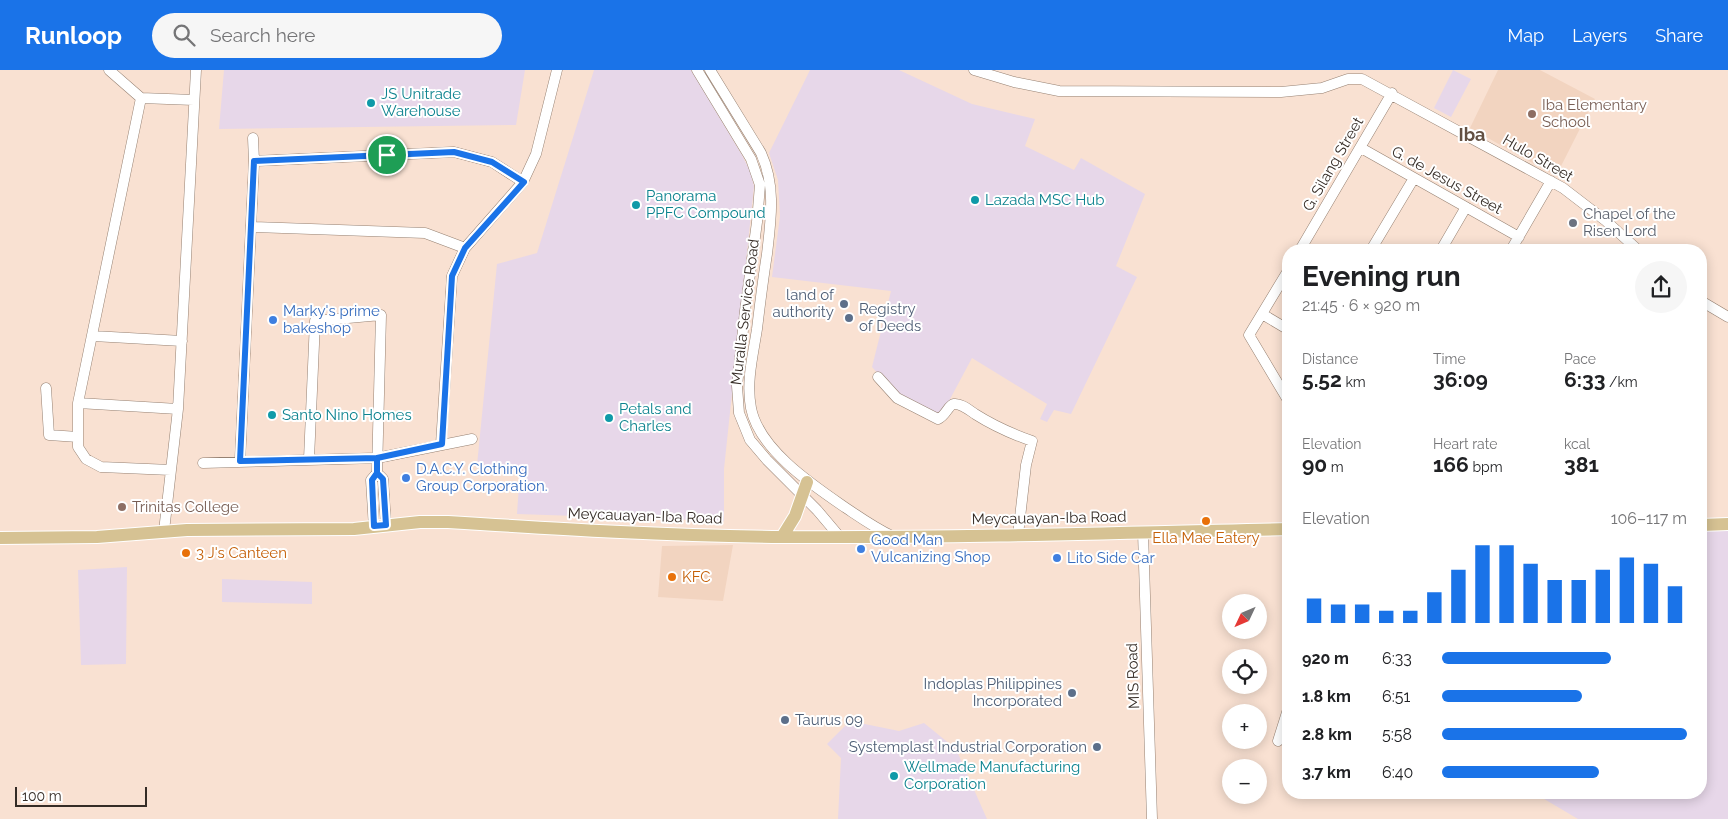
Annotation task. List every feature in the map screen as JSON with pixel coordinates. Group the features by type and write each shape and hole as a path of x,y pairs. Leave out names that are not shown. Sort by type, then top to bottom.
{"main road":[{"path":"782,537 795,516 807,482"},
{"name":"Meycauayan-Iba Road","path":"3,541 164,531 310,530 448,522 663,534 782,537 1018,535 1282,529"},
{"path":"1707,525 1728,524"}],"street":[{"path":"164,531 178,409 196,70"},
{"path":"442,444 452,276 465,248 524,182 536,154 557,70"},
{"name":"Muralla Service Road","path":"697,70 751,159 760,185 737,386 738,413 750,440 767,460 817,510 839,536"},
{"name":"Muralla Service Road","path":"710,70 761,153 767,166 771,183 770,224 751,367 751,409 761,433 807,482 875,528 892,536"},
{"name":"Hulo Street","path":"974,70 1014,82 1059,91 1281,92 1322,88 1355,78 1370,81 1550,181 1582,202 1631,244"},
{"path":"113,71 141,98 194,100"},
{"name":"G. Silang Street","path":"1304,244 1392,94"},
{"path":"141,98 78,403 78,447 86,459 101,467 171,470"},
{"path":"240,461 252,227 253,138"},
{"name":"G. de Jesus Street","path":"1361,148 1519,237"},
{"path":"254,161 454,152 492,162 524,182"},
{"path":"1375,244 1414,178"},
{"path":"1515,244 1550,181"},
{"path":"1444,244 1466,207"},
{"path":"252,227 425,233 465,248"},
{"path":"1282,281 1249,336 1282,390"},
{"path":"1707,305 1728,317"},
{"path":"1262,314 1282,326"},
{"path":"309,459 315,321 381,315 377,473 372,480 373,500 380,526"},
{"path":"93,336 182,341"},
{"path":"878,377 897,398 938,419 943,417 950,405 955,404 963,406 994,426 1032,441 1026,465 1018,535"},
{"path":"46,388 49,435 78,437"},
{"path":"78,403 178,409"},
{"path":"203,463 377,458 472,439"},
{"path":"377,473 383,479 385,500 380,526"},
{"path":"373,500 385,500"},
{"name":"MIS Road","path":"1143,532 1152,819"},
{"path":"1278,741 1282,728"}],"shaded area":[{"name":"JS Unitrade Warehouse","path":"224,70 525,70 516,125 219,129"},
{"path":"594,70 691,70 750,171 754,186 724,469 724,521 517,514 520,471 477,465 497,264 537,253"},
{"path":"810,70 899,70 972,104 1035,119 1025,146 1074,170 1081,158 1145,194 1116,266 1137,277 1071,414 1054,410 1047,422 1040,419 1047,404 972,358 941,416 897,395 872,367 891,291 772,277 780,216 778,180 769,153"},
{"path":"1453,70 1471,79 1451,117 1434,108"},
{"name":"Iba Elementary School","path":"1498,70 1540,70 1595,99 1556,176 1470,128"},
{"path":"1728,529 1728,819 1578,819 1544,799 1707,799 1707,530"},
{"path":"733,545 723,601 658,597 662,546"},
{"path":"127,567 126,664 81,665 78,570"},
{"path":"222,579 312,582 312,604 222,602"},
{"path":"850,721 899,731 924,723 956,749 987,819 838,819 841,758 827,744"}],"place":[{"name":"JS Unitrade Warehouse","path":"371,103"},
{"name":"Iba Elementary School","path":"1532,114"},
{"name":"Lazada MSC Hub","path":"975,200"},
{"name":"Panorama PPFC Compound","path":"636,205"},
{"name":"Chapel of the Risen Lord","path":"1573,223"},
{"name":"land of authority","path":"844,304"},
{"name":"Registry of Deeds","path":"849,318"},
{"name":"Marky's prime bakeshop","path":"273,320"},
{"name":"Santo Nino Homes","path":"272,415"},
{"name":"Petals and Charles","path":"609,418"},
{"name":"D.A.C.Y. Clothing Group Corporation.","path":"406,478"},
{"name":"Trinitas College","path":"122,507"},
{"name":"Ella Mae Eatery","path":"1206,521"},
{"name":"Good Man Vulcanizing Shop","path":"861,549"},
{"name":"3 J's Canteen","path":"186,553"},
{"name":"Lito Side Car","path":"1057,558"},
{"name":"KFC","path":"672,577"},
{"name":"Indoplas Philippines Incorporated","path":"1072,693"},
{"name":"Taurus 09","path":"785,720"},
{"name":"Systemplast Industrial Corporation","path":"1097,747"},
{"name":"Wellmade Manufacturing Corporation","path":"894,776"}],"district":[{"name":"Iba","path":"1472,134"}],"route":[{"path":"387,155 254,161 240,461 377,458 377,473 383,479 386,525 374,526 372,480 377,473 377,458 442,444 452,276 465,248 524,182 492,162 454,152 387,155"}]}
